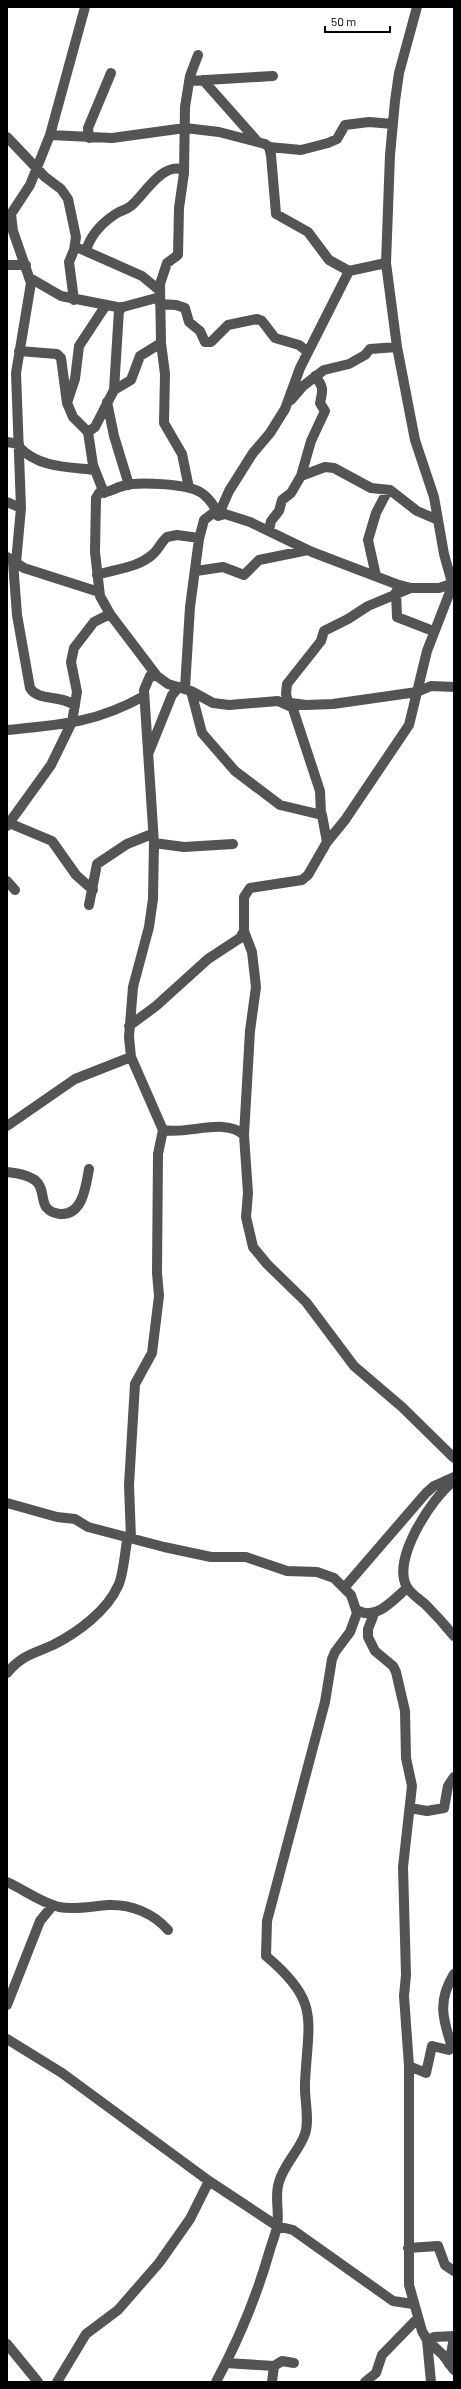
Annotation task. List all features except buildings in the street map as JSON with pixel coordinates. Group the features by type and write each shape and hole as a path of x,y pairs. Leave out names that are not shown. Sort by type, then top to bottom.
{"street":[{"path":"76,706 71,701 59,697 38,695 30,688 17,615 12,561 21,508 19,445 12,386 30,295 30,278 12,231 11,214 30,185 50,135 84,7"},
{"path":"417,7 399,73 393,124 386,263 397,347 415,440 434,497 444,554 454,586 433,631 408,725 345,820 327,842 308,875 302,880 255,886 247,890 244,897 244,931 252,952 256,986 250,1031 244,1135 248,1193 246,1218 253,1247 267,1264 306,1302 354,1366 402,1407 454,1458"},
{"path":"189,488 182,454 164,423 165,374 161,343 160,297 167,263 178,255 179,208 184,173 184,107 189,81 198,55"},
{"path":"89,138 88,128 111,73"},
{"path":"189,81 273,76"},
{"path":"203,80 257,141"},
{"path":"50,135 89,138 130,137 185,128 219,132 257,141 269,147 301,150 334,141 345,125 369,122 393,124"},
{"path":"7,137 36,168 65,194 74,223 76,246 69,262 74,300"},
{"path":"269,147 276,214 308,232 329,260 349,271 386,263"},
{"path":"86,251 91,238 107,221 114,214 132,205 158,177 174,169 181,170 184,173"},
{"path":"76,246 115,266 142,276 160,297 186,308 189,322 200,332 205,342 211,342 228,325 257,319 262,321 275,338 299,345 308,352"},
{"path":"7,265 26,265"},
{"path":"285,409 308,352 349,271"},
{"path":"30,278 55,294 74,300 122,308 160,297"},
{"path":"67,403 75,378 79,346 106,305"},
{"path":"88,432 96,427 114,390 119,310 122,308"},
{"path":"114,390 129,383 143,352 161,343"},
{"path":"321,814 280,805 235,771 202,733 185,689 190,608 196,571 199,538 204,520 217,513 229,490 253,453 270,432 294,395 315,376 328,369 348,364 370,350 397,347"},
{"path":"19,351 59,355 62,362 67,403 73,417 88,432 94,470 104,493"},
{"path":"269,530 271,521 279,511 282,500 291,493 301,476 311,441 325,410 320,403 324,392 322,385 315,376"},
{"path":"107,402 114,436 128,485"},
{"path":"7,442 19,445 27,456 39,462 94,470"},
{"path":"301,476 328,467 371,488 388,490 417,511 438,520"},
{"path":"411,588 308,550 269,530 225,514 217,513 200,492 189,488 161,485 128,485 97,494 94,510 99,592 110,614 157,676 168,684 185,689 220,704 278,701 290,705 333,704 417,692 431,686 454,686"},
{"path":"376,576 368,540 376,513 388,490"},
{"path":"7,502 21,508"},
{"path":"97,575 142,562 157,551 167,537 177,535 199,538"},
{"path":"196,571 223,567 244,575 259,560 308,550"},
{"path":"12,561 99,592"},
{"path":"7,594 15,586"},
{"path":"327,842 324,817 321,814 320,791 286,694 287,684 321,641 324,631 396,592 411,588 439,588 454,586"},
{"path":"396,592 396,617 433,631"},
{"path":"93,890 76,875 52,841 8,824 51,765 72,722 76,706 76,685 71,662 74,648 94,622 110,614"},
{"path":"7,1674 19,1660 57,1643 82,1627 104,1605 118,1587 127,1541 131,1538 129,1485 135,1384 152,1353 159,1296 157,1272 158,1162 163,1130 132,1057 129,1026 133,987 152,911 153,838 144,690 150,676 157,676"},
{"path":"148,754 172,695 185,689"},
{"path":"7,730 48,728 108,714 144,696"},
{"path":"89,905 97,864 127,844 153,838 184,847 233,844"},
{"path":"7,881 15,890"},
{"path":"129,1026 156,1006 208,959 240,938 244,931"},
{"path":"7,1126 75,1079 132,1057"},
{"path":"163,1130 175,1133 226,1127 237,1128 244,1135"},
{"path":"7,1172 35,1180 40,1186 46,1207 51,1211 62,1214 70,1212 80,1203 89,1169"},
{"path":"344,1588 426,1493 434,1486 454,1477"},
{"path":"454,1481 434,1501 404,1555 402,1566 407,1588 454,1636"},
{"path":"7,1503 57,1517 75,1520 88,1527 211,1557 246,1557 287,1571 317,1572 334,1578 351,1595 357,1613 350,1632 335,1652 332,1659 325,1702 268,1914 266,1956 288,1974 295,1983 308,2009 310,2028 305,2084 306,2130 301,2142 284,2167 278,2183 276,2200 277,2226 260,2284 226,2363 216,2382"},
{"path":"407,1588 374,1614 368,1629 370,1645 393,1666 405,1711 406,1758 412,1786 403,1867 406,1975 404,1996 409,2066 409,2286 417,2319 427,2340 452,2367"},
{"path":"357,1613 359,1611 366,1614 374,1614"},
{"path":"410,1808 427,1812 444,1808 448,1786 454,1777"},
{"path":"7,1882 34,1899 53,1905 87,1908 122,1906 142,1911 158,1918 168,1930"},
{"path":"7,2005 40,1921 53,1905"},
{"path":"409,2066 426,2073 432,2046 444,2050 448,2050 452,2047 442,2017 444,2001 454,1974"},
{"path":"7,2039 62,2073 209,2180 277,2226 293,2230 393,2300 413,2304"},
{"path":"57,2382 86,2334 118,2310 162,2258 190,2219 209,2180"},
{"path":"408,2248 438,2246 444,2265 454,2272"},
{"path":"365,2382 376,2373 382,2355 417,2319"},
{"path":"427,2340 434,2337 454,2337 452,2367"},
{"path":"427,2340 431,2382"},
{"path":"7,2344 38,2382"},
{"path":"226,2363 274,2366 282,2361 294,2363"},
{"path":"272,2382 274,2366"}]}
